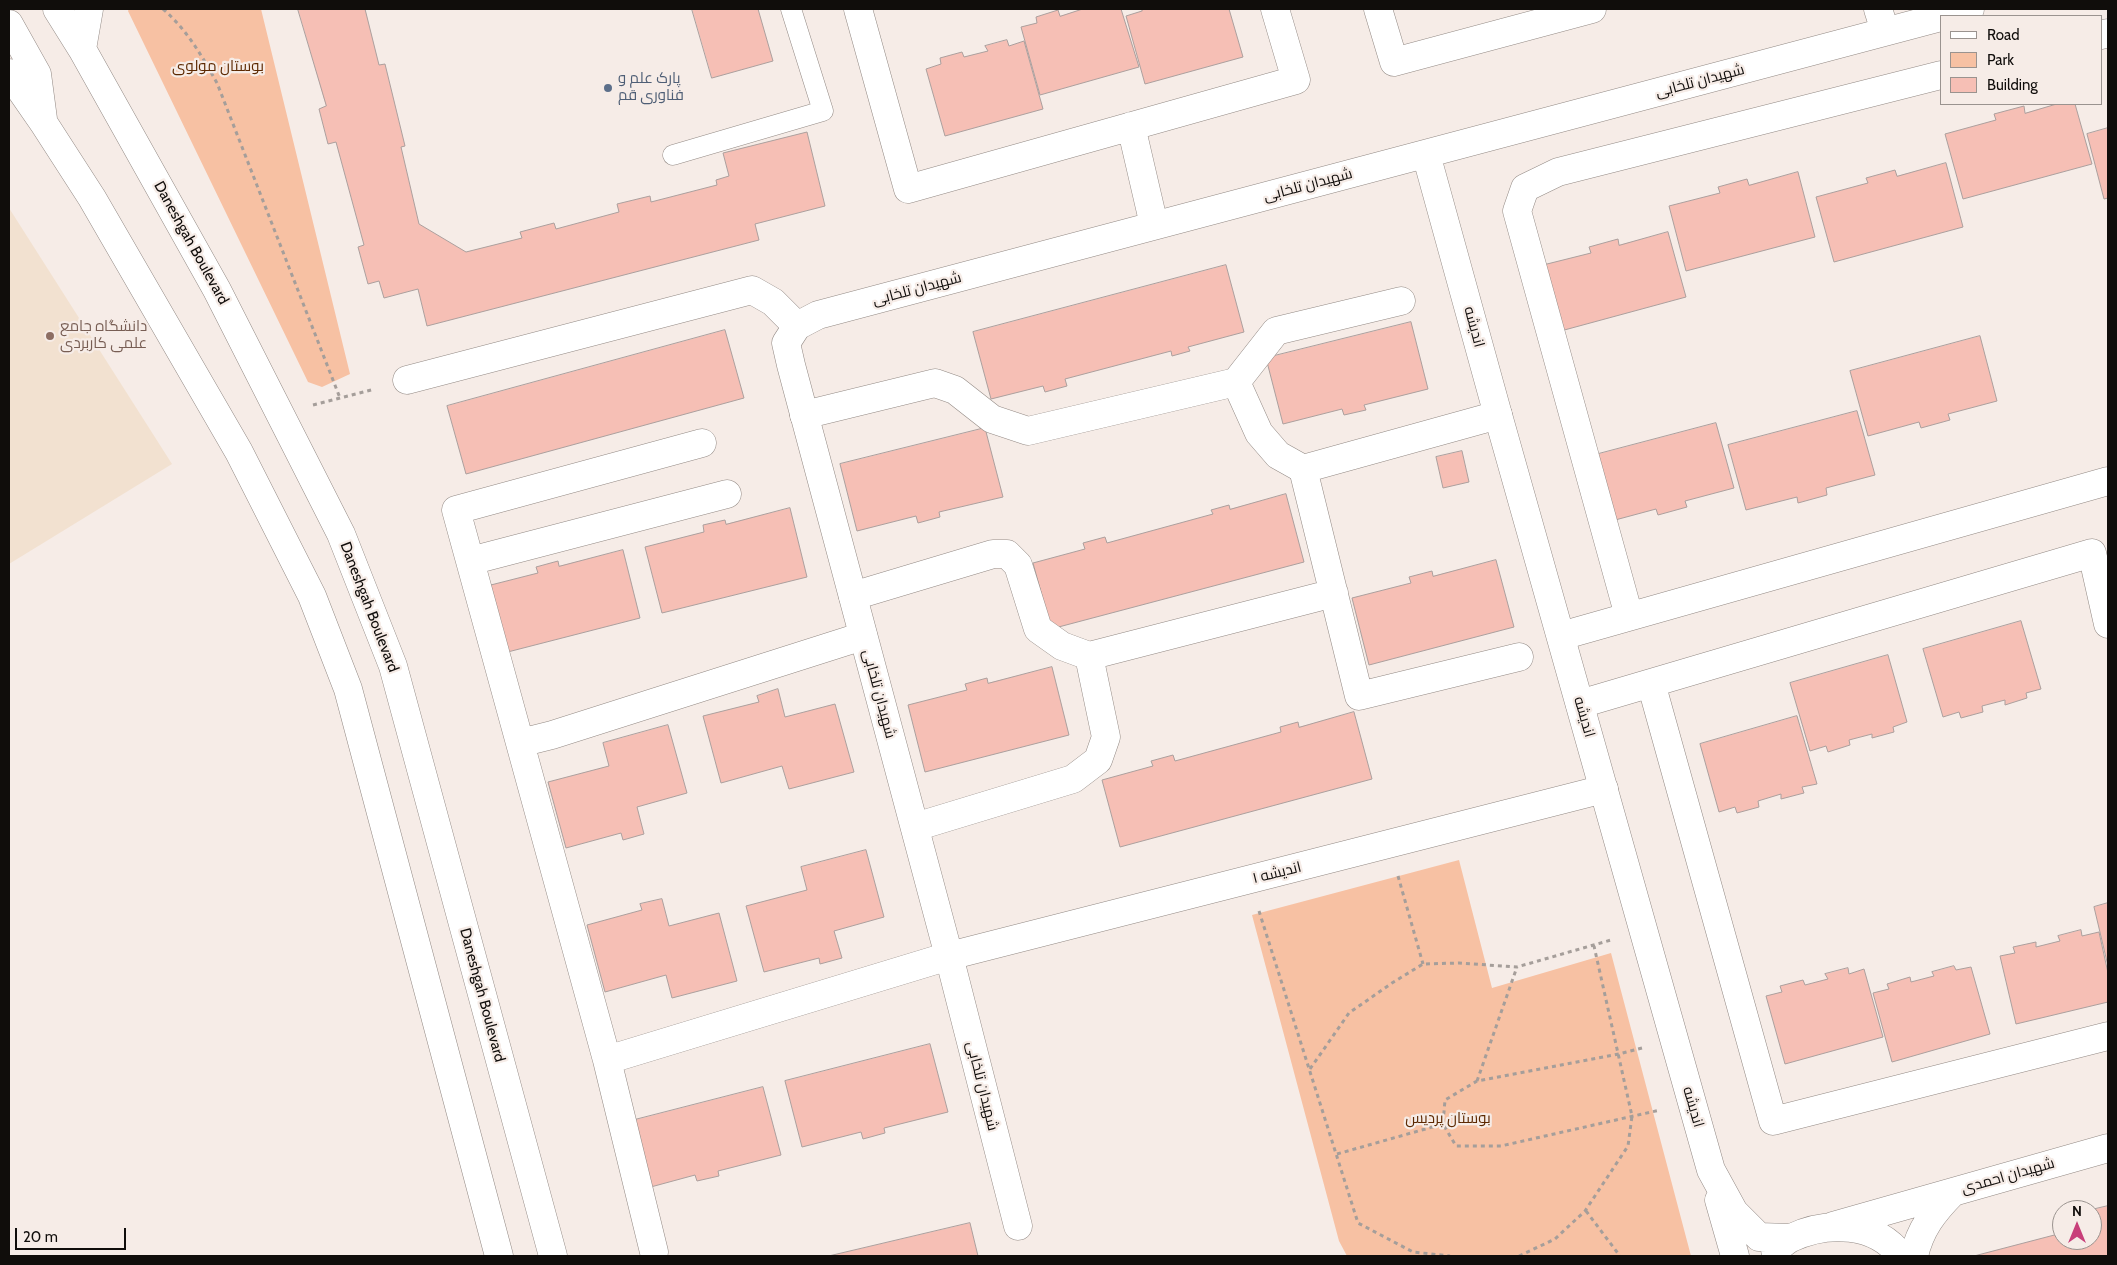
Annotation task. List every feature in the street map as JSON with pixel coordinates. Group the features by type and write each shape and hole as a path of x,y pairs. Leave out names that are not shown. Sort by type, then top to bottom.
{"street":[{"name":"Daneshgah Boulevard","path":"57,9 82,49 217,290 341,534 393,666 553,1256"},
{"path":"82,49 89,9"},
{"path":"858,9 908,189 1296,80 1275,9"},
{"path":"1378,9 1394,62 1592,9"},
{"name":"شهیدان تلخابی","path":"1945,15 1970,9"},
{"name":"شهیدان تلخابی","path":"1018,1226 949,956 786,343 797,326 818,315 1426,154 1881,20 1940,16"},
{"path":"9,24 37,74 44,122"},
{"path":"9,73 44,122 92,198 239,452 312,596 348,689 499,1256"},
{"path":"1629,616 1517,211 1525,188 1558,172 1940,75"},
{"path":"1131,126 1154,226"},
{"name":"انديشه","path":"1426,154 1711,1170 1734,1212 1746,1226 1759,1237 1790,1238"},
{"path":"407,380 752,290 773,302 797,326"},
{"path":"804,415 935,383 955,390 992,419 1028,431 1236,382 1276,331 1401,300"},
{"path":"1236,382 1259,433 1278,455 1303,469 1498,415"},
{"path":"654,1252 607,1060 456,510 702,443"},
{"path":"1303,469 1359,696 1519,657"},
{"path":"1561,636 2108,481"},
{"path":"470,561 728,494"},
{"path":"1580,704 2092,553 2108,624"},
{"path":"853,596 993,554 1007,554 1018,565 1038,629 1062,646 1089,656 1334,593"},
{"path":"520,743 552,735 864,636"},
{"path":"915,827 1073,779 1098,760 1106,737 1089,656"},
{"path":"1651,683 1773,1121 2108,1036"},
{"name":"اندیشه ۱","path":"607,1060 949,956 1604,789"},
{"name":"شهیدان احمدی","path":"1914,1256 1918,1240 1932,1214 1953,1192 2108,1148"},
{"path":"1711,1170 1735,1256"},
{"path":"1770,1256 1790,1238 1953,1192"},
{"path":"1833,1226 1856,1228 1878,1237 1897,1250 1901,1256"}],"lane":[{"path":"673,155 823,111 791,9"}],"path":[{"path":"163,9 174,19 195,46 217,83 340,398"},
{"path":"280,414 407,380"},
{"path":"1389,844 1423,964"},
{"path":"1249,880 1358,1223 1412,1252 1450,1256"},
{"path":"1310,1070 1349,1013 1423,964 1459,963 1517,967 1594,946 1643,928"},
{"path":"1519,1256 1555,1239 1586,1210 1628,1146 1632,1116 1594,946"},
{"path":"1477,1081 1517,967"},
{"path":"1674,1039 1619,1054 1477,1081 1445,1100 1443,1124 1456,1146 1501,1146 1693,1104"},
{"path":"1337,1154 1443,1124"},
{"path":"1586,1210 1620,1256"}],"shaded area":[{"name":"دانشگاه جامع علمی کاربردی","path":"9,208 172,464 9,564"}],"green space":[{"name":"بوستان مولوی","path":"129,9 261,9 350,374 322,387 308,382 128,11"},
{"name":"بوستان پردیس","path":"1459,860 1492,988 1611,953 1691,1256 1347,1256 1339,1241 1252,915"}],"building":[{"path":"298,9 365,9 379,65 385,64 405,146 401,147 419,224 466,252 522,238 520,232 554,223 556,229 619,212 617,204 650,196 651,202 717,185 716,180 729,176 723,153 807,132 825,206 755,224 759,240 427,326 418,289 384,298 379,281 368,284 358,247 364,245 336,142 328,144 319,109 326,106"},
{"path":"692,9 758,9 773,61 712,78"},
{"path":"1083,9 1121,9 1139,67 1040,95 1021,27 1037,23 1036,17 1058,10 1060,16"},
{"path":"1141,9 1229,9 1243,57 1145,84 1126,16 1142,11"},
{"path":"1007,40 1009,46 1024,41 1043,109 945,136 926,69 941,64 940,58 962,52 964,57 988,51 985,46"},
{"path":"2053,105 2075,105 2092,164 1963,199 1945,134 1996,120 1994,114 2024,106 2025,113"},
{"path":"2108,128 2108,198 2104,199 2087,134"},
{"path":"1946,163 1963,227 1834,262 1816,197 1868,183 1866,178 1895,170 1897,176"},
{"path":"1798,172 1815,237 1686,271 1669,206 1720,193 1718,187 1747,179 1749,185"},
{"path":"1668,232 1686,297 1557,332 1539,266 1591,253 1589,247 1618,239 1619,245"},
{"path":"1226,265 1244,332 1188,347 1190,351 1172,356 1171,351 1065,379 1067,386 1045,392 1043,386 991,399 973,332"},
{"path":"1411,322 1428,389 1364,405 1366,410 1344,415 1342,409 1283,424 1266,358"},
{"path":"725,330 744,398 466,474 447,406"},
{"path":"1980,336 1997,401 1948,414 1950,420 1921,428 1919,422 1868,436 1850,371"},
{"path":"1857,411 1875,475 1826,488 1827,495 1798,503 1797,497 1746,510 1728,445"},
{"path":"1716,423 1734,488 1685,501 1687,507 1658,515 1656,509 1604,523 1587,457"},
{"path":"985,428 1003,497 939,512 940,517 918,523 916,516 857,531 840,464"},
{"path":"1462,451 1469,482 1443,488 1436,457"},
{"path":"1286,494 1304,562 1051,629 1033,563 1085,549 1083,543 1105,537 1107,543 1213,514 1211,510 1229,505 1230,509"},
{"path":"790,508 807,577 662,613 645,547 704,532 703,525 725,520 726,524"},
{"path":"623,550 640,618 496,655 479,588 538,573 536,567 558,561 559,566"},
{"path":"1496,560 1514,627 1369,665 1352,598 1411,583 1409,577 1432,571 1433,576"},
{"path":"2021,621 2041,689 2026,693 2027,698 2005,705 2005,700 1982,706 1983,712 1961,718 1959,712 1943,717 1923,649"},
{"path":"1888,655 1907,722 1893,727 1894,732 1872,738 1872,734 1849,740 1850,745 1828,752 1826,746 1810,751 1790,683"},
{"path":"1052,667 1069,735 925,772 908,705 967,690 965,684 987,678 988,683"},
{"path":"778,689 785,717 835,704 854,772 789,789 782,766 721,783 703,716 759,702 757,696"},
{"path":"1354,712 1372,779 1120,847 1102,780 1153,766 1151,761 1173,755 1175,761 1281,732 1280,727 1298,722 1299,727"},
{"path":"1797,716 1817,784 1802,787 1804,793 1781,799 1781,794 1758,801 1759,807 1737,813 1735,807 1719,812 1700,744"},
{"path":"668,725 687,793 637,807 644,834 623,840 621,833 566,848 548,782 609,766 603,743"},
{"path":"866,850 884,917 834,931 842,958 820,964 819,958 764,972 746,906 807,890 801,867"},
{"path":"662,899 669,926 719,913 737,981 672,998 666,975 605,992 587,925 642,910 640,904"},
{"path":"2108,903 2108,966 2094,907"},
{"path":"2081,930 2082,936 2099,932 2108,973 2108,1002 2016,1024 2000,956 2015,953 2013,947 2036,942 2036,947 2060,941 2058,936"},
{"path":"1954,966 1956,970 1971,967 1990,1034 1892,1062 1873,993 1889,989 1887,984 1910,977 1911,982 1934,976 1932,972"},
{"path":"1848,968 1849,974 1864,969 1883,1037 1785,1064 1766,996 1782,992 1780,986 1803,980 1805,985 1828,979 1825,974"},
{"path":"930,1044 948,1112 884,1128 885,1133 863,1139 861,1132 802,1147 785,1081"},
{"path":"763,1087 781,1155 718,1171 719,1176 697,1181 695,1175 636,1191 619,1124"},
{"path":"2108,1206 2108,1256 1974,1256 2052,1236 2052,1250 2102,1250 2102,1207"},
{"path":"970,1223 978,1256 829,1256"}],"place":[{"name":"پارک علم و فناوری قم","path":"608,88"},
{"name":"دانشگاه جامع علمی کاربردی","path":"50,336"}]}
